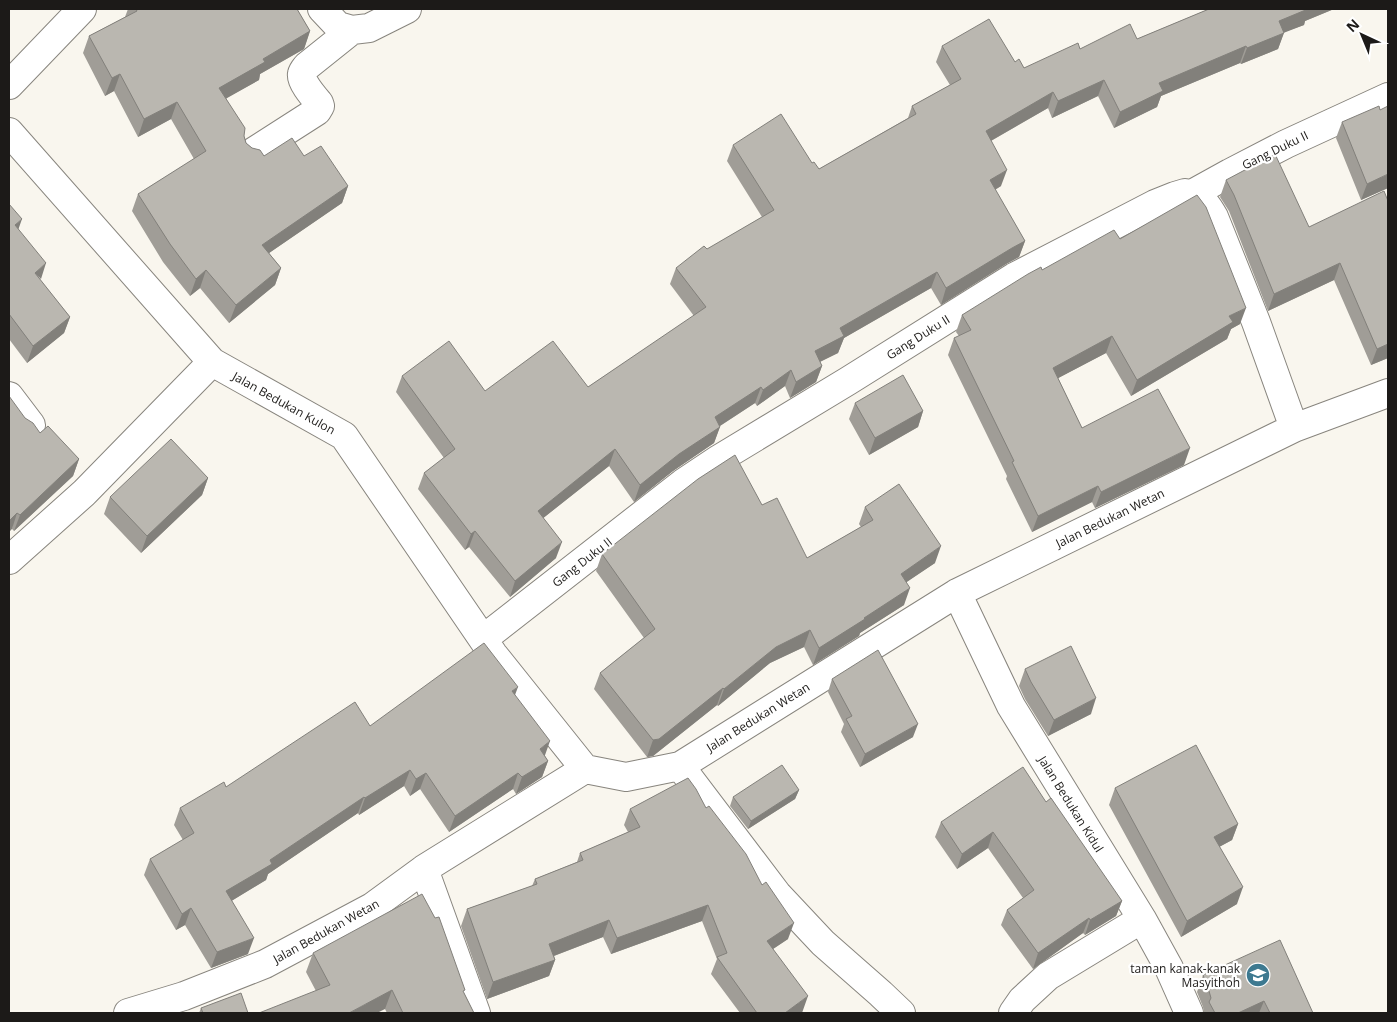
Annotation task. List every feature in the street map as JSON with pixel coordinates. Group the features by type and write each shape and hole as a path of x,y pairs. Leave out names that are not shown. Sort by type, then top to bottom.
{"street":[{"path":"9,85 82,9"},
{"path":"322,9 338,26 352,30 368,28 407,9"},
{"path":"253,152 317,112 320,106 319,103 304,83 302,74 307,66 352,30"},
{"name":"Gang Duku II","path":"483,639 682,483 1014,278 1155,204 1175,196 1192,194 1286,144 1388,97"},
{"name":"Jalan Bedukan Kulon","path":"9,132 212,362 344,436 492,654 585,769"},
{"path":"1192,194 1207,204 1214,216 1256,322 1294,428"},
{"path":"9,560 84,493 212,362"},
{"name":"Jalan Bedukan Wetan","path":"128,1013 184,996 265,964 372,908 424,869 585,769 626,777 680,766 957,593 1294,428 1388,393"},
{"path":"9,396 31,425"},
{"name":"Jalan Bedukan Kidul","path":"957,593 1011,706 1142,919 1169,968 1189,1013"},
{"path":"680,766 777,894 822,943 901,1013"},
{"path":"424,869 476,1013"},
{"path":"1012,1013 1022,1000 1048,976 1142,919"}],"building":[{"path":"136,9 297,9 310,31 263,59 265,62 219,88 245,128 244,136 246,143 252,148 260,150 264,156 292,138 304,156 321,146 348,186 262,245 281,268 236,305 206,270 196,279 170,244 138,194 206,151 177,102 144,119 120,74 112,78 89,36 137,11"},
{"path":"1209,9 1308,9 1279,21 1284,33 1247,48 1246,46 1159,83 1163,91 1120,112 1104,80 1058,101 1053,92 986,131 1007,170 990,180 1025,241 946,288 937,272 840,328 844,336 815,351 822,366 796,382 791,370 763,390 761,387 715,417 720,427 679,454 640,485 615,449 538,511 562,542 515,581 475,531 471,534 424,473 455,449 402,376 449,341 485,391 553,341 588,387 706,307 676,268 704,246 707,249 774,210 733,145 781,114 812,163 814,162 819,169 916,114 912,106 961,79 942,46 989,19 1015,62 1019,59 1024,68 1078,43 1080,49 1130,24 1137,39"},
{"path":"1379,106 1380,110 1388,106 1388,174 1367,184 1342,122"},
{"path":"1275,154 1309,227 1384,191 1388,201 1388,344 1377,349 1340,263 1274,294 1234,195 1226,180"},
{"path":"1197,195 1206,207 1246,308 1229,316 1233,322 1137,380 1112,336 1053,368 1082,428 1158,389 1190,448 1101,492 1098,486 1038,516 1012,462 1014,461 954,338 971,330 962,315 1041,267 1042,270 1114,230 1120,239"},
{"path":"9,204 22,219 15,225 46,263 35,273 70,317 33,346 9,314"},
{"path":"903,375 923,411 875,438 855,403"},
{"path":"9,396 25,418 33,423 40,433 48,426 79,459 20,515 17,513 9,521"},
{"path":"171,439 208,478 147,536 110,497"},
{"path":"735,455 762,505 777,498 807,558 873,520 865,507 899,484 941,546 901,574 910,588 865,619 819,648 810,630 776,647 659,739 653,740 600,673 655,629 602,554 698,479"},
{"path":"484,643 518,687 512,691 550,741 540,749 548,761 522,777 518,773 455,816 426,773 416,779 410,770 364,797 270,860 272,864 226,891 254,938 217,952 191,908 182,914 150,859 194,833 180,808 224,782 226,787 355,702 370,726"},
{"path":"1071,646 1096,698 1054,720 1025,669"},
{"path":"878,650 918,724 865,754 846,719 852,716 832,679"},
{"path":"1196,745 1238,824 1214,837 1243,887 1187,921 1115,788"},
{"path":"782,765 799,790 751,821 733,797"},
{"path":"1023,767 1046,802 1051,798 1122,901 1090,920 1089,918 1038,953 1007,910 1034,890 993,832 962,854 941,822"},
{"path":"688,778 706,808 709,806 746,854 762,885 766,882 794,923 767,941 808,996 785,1013 757,1013 717,957 727,953 708,905 617,938 609,920 549,944 555,960 493,982 467,909 537,884 535,879 583,860 580,853 640,827 630,809"},
{"path":"422,894 435,918 439,917 465,990 463,991 474,1013 403,1013 392,990 349,1013 259,1013 330,985 313,953"},
{"path":"1280,940 1313,1013 1270,1013 1264,1001 1238,1013 1215,1013 1209,1002 1211,998 1203,975"},
{"path":"241,993 248,1013 203,1013 201,1008"}],"place":[{"name":"taman kanak-kanak Masyithoh","path":"1258,975"}]}
